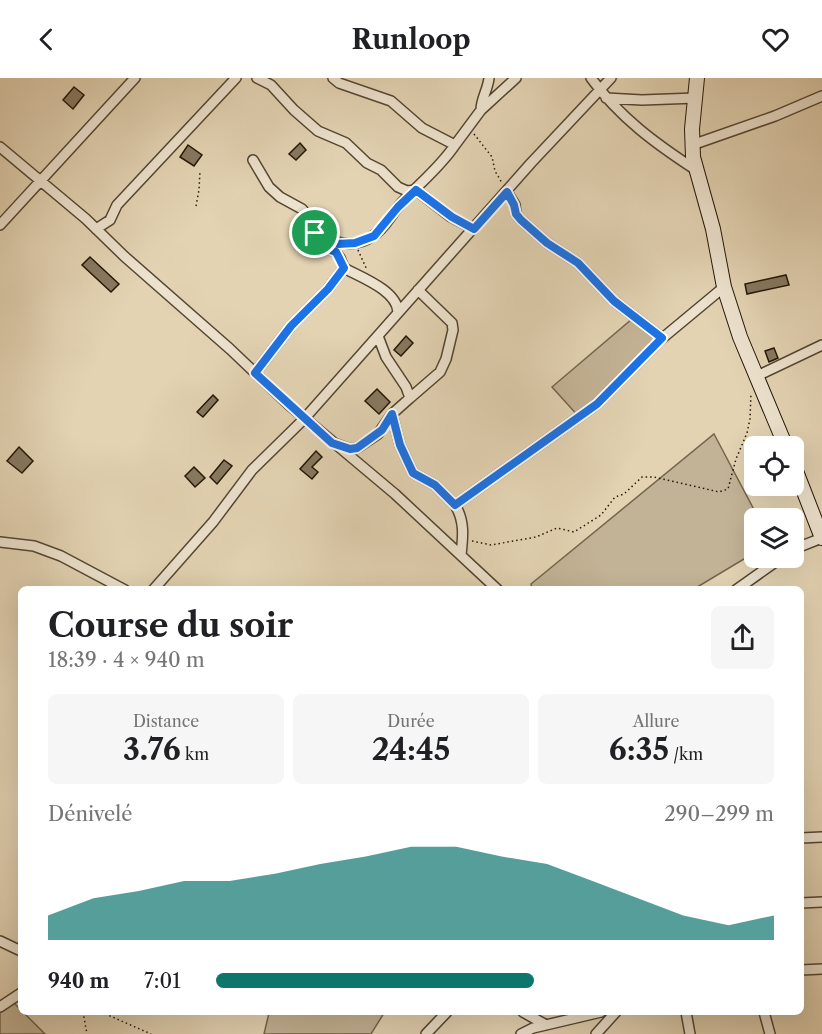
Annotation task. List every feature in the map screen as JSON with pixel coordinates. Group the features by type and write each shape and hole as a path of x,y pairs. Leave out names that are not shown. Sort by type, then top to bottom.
{"street":[{"path":"0,225 135,78"},
{"path":"96,230 110,220 117,205 236,78"},
{"path":"256,78 271,85 318,131 346,143 367,163 381,170 403,190 416,190 452,217 474,229"},
{"path":"333,78 339,83 391,101 422,128 455,145"},
{"path":"481,110 481,102 488,87 489,78"},
{"path":"315,233 338,244 355,243 374,236 455,145 481,110 516,78"},
{"path":"591,78 633,126 696,170"},
{"path":"157,586 213,522 252,470 304,419 531,163 603,94 610,78"},
{"path":"697,78 692,145 696,170 713,229 724,287 754,382 781,436"},
{"path":"603,94 642,100 696,98"},
{"path":"692,145 775,116 822,96"},
{"path":"0,147 96,230 304,419 395,494 494,586"},
{"path":"253,160 269,187 280,197 302,209 315,233 329,249 336,252 344,268 373,282 394,300 398,312"},
{"path":"507,192 521,220 547,243 578,263 614,301 662,338"},
{"path":"255,373 291,326 328,289 344,268"},
{"path":"455,505 597,404 662,338 724,287"},
{"path":"332,443 350,449 357,448 382,430 392,414 440,372 447,359 453,330 452,323 418,290"},
{"path":"378,336 386,357 406,387 410,398"},
{"path":"754,382 822,345"},
{"path":"392,414 400,445 413,473 435,485 462,515 461,555"},
{"path":"804,492 822,538 804,545"},
{"path":"0,542 34,546 61,556 120,586"},
{"path":"742,586 767,568"},
{"path":"804,838 822,837"},
{"path":"804,903 822,902"},
{"path":"0,941 18,950"},
{"path":"804,970 822,969"},
{"path":"0,1007 18,995"},
{"path":"426,1034 444,1015"},
{"path":"528,1015 546,1025"},
{"path":"521,1034 533,1028 588,1015"},
{"path":"596,1034 613,1015"},
{"path":"687,1015 690,1034"},
{"path":"765,1015 770,1034"}],"path":[{"path":"469,126 492,157 495,171 507,192"},
{"path":"196,206 200,171"},
{"path":"355,243 373,282"},
{"path":"462,538 491,545 536,537 556,528 574,532 601,515 615,497 624,494 642,477 654,477 719,492 728,489 736,459 749,426 754,382"},
{"path":"84,1015 87,1034"},
{"path":"108,1015 151,1034"}],"shaded area":[{"path":"632,319 658,340 579,417 552,387"},
{"path":"714,434 744,491 744,496 747,496 753,508 744,508 744,559 699,586 531,586"},
{"path":"13,1002 18,1007 18,1015 26,1015 45,1034 0,1034 0,1010"},
{"path":"268,1015 383,1015 371,1034 264,1034"}],"building":[{"path":"74,87 84,95 73,109 63,100"},
{"path":"300,143 306,150 296,160 289,154"},
{"path":"188,145 202,155 194,166 180,157"},
{"path":"90,257 119,284 111,292 82,265"},
{"path":"786,275 789,285 747,294 745,284"},
{"path":"406,336 413,343 401,356 394,350"},
{"path":"774,348 778,358 769,362 765,351"},
{"path":"377,389 390,402 379,414 365,401"},
{"path":"213,395 218,400 203,417 197,412"},
{"path":"19,447 33,461 22,473 7,461"},
{"path":"316,451 322,457 312,467 318,472 312,479 300,469"},
{"path":"224,460 232,466 217,484 210,477"},
{"path":"194,467 205,478 195,487 185,476"}],"route":[{"path":"416,190 438,208 474,229 507,192 521,220 547,243 578,263 614,301 662,338 615,387 581,417 455,505 435,485 413,473 400,445 392,414 375,437 357,448 350,449 332,443 255,373 291,326 328,289 344,268 336,252 329,249 315,233 338,244 355,243 374,236 398,207 416,190"}]}
